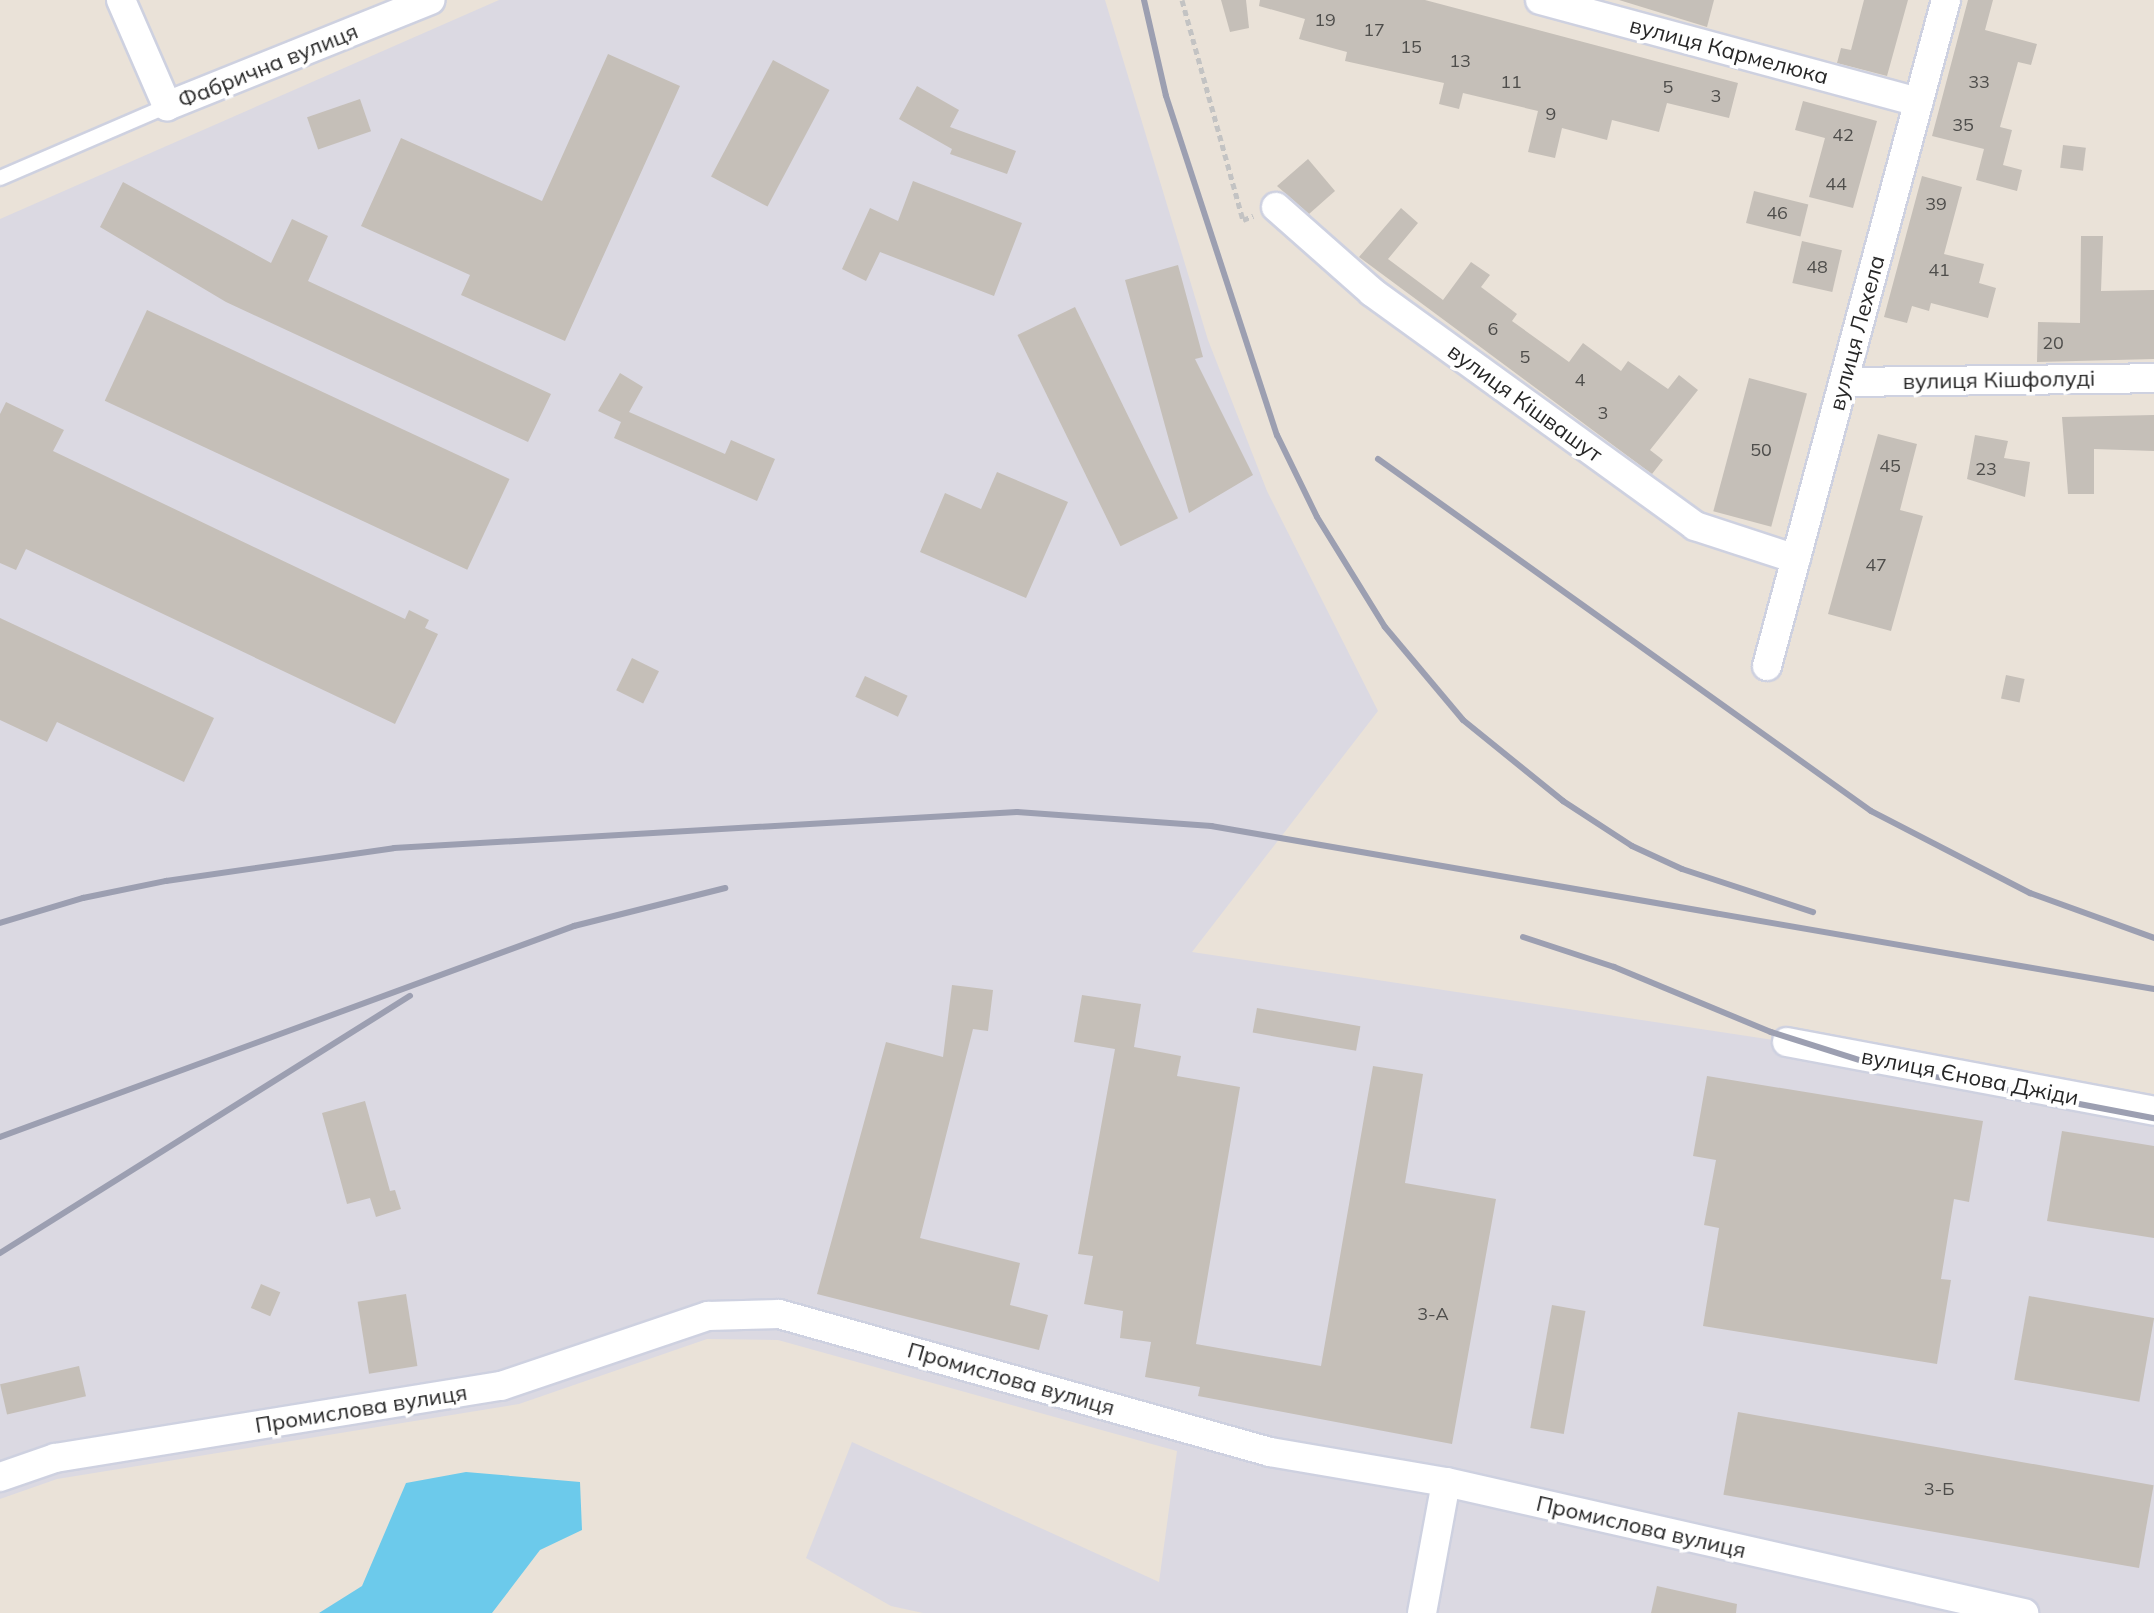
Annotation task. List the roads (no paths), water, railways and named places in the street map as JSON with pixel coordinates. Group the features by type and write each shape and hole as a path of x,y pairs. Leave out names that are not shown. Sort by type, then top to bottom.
{"street":[{"name":"Фабрична вулиця","path":"121,0 167,106 431,0"},
{"name":"вулиця Кармелюка","path":"1540,0 1918,102"},
{"name":"вулиця Лехела","path":"1767,666 1946,0"},
{"name":"вулиця Кішвашут","path":"1276,207 1372,292 1695,526 1796,559"},
{"name":"вулиця Кішфолуді","path":"1844,382 2154,378"},
{"name":"вулиця Єнова Джіди","path":"1787,1042 2154,1111"},
{"name":"Промислова вулиця","path":"0,1477 55,1458 501,1386 708,1316 779,1314 1270,1452 1446,1482 2024,1613"},
{"path":"1422,1613 1446,1482"}],"lane":[{"path":"0,178 167,106"}],"water":[{"path":"466,1472 580,1482 582,1530 540,1550 492,1613 319,1613 362,1586 406,1483"}],"railway":[{"path":"1144,0 1166,96 1277,435 1317,517 1385,627 1463,720 1563,801 1632,846 1682,869 1813,912"},
{"path":"1378,459 1871,811 2030,893 2154,938"},
{"path":"0,923 83,898 166,881 394,848 1017,812 1211,826 2154,989"},
{"path":"0,1137 574,926 725,888"},
{"path":"1523,937 1614,967 1771,1032 1875,1065 2154,1118"},
{"path":"0,1253 410,996"}]}
